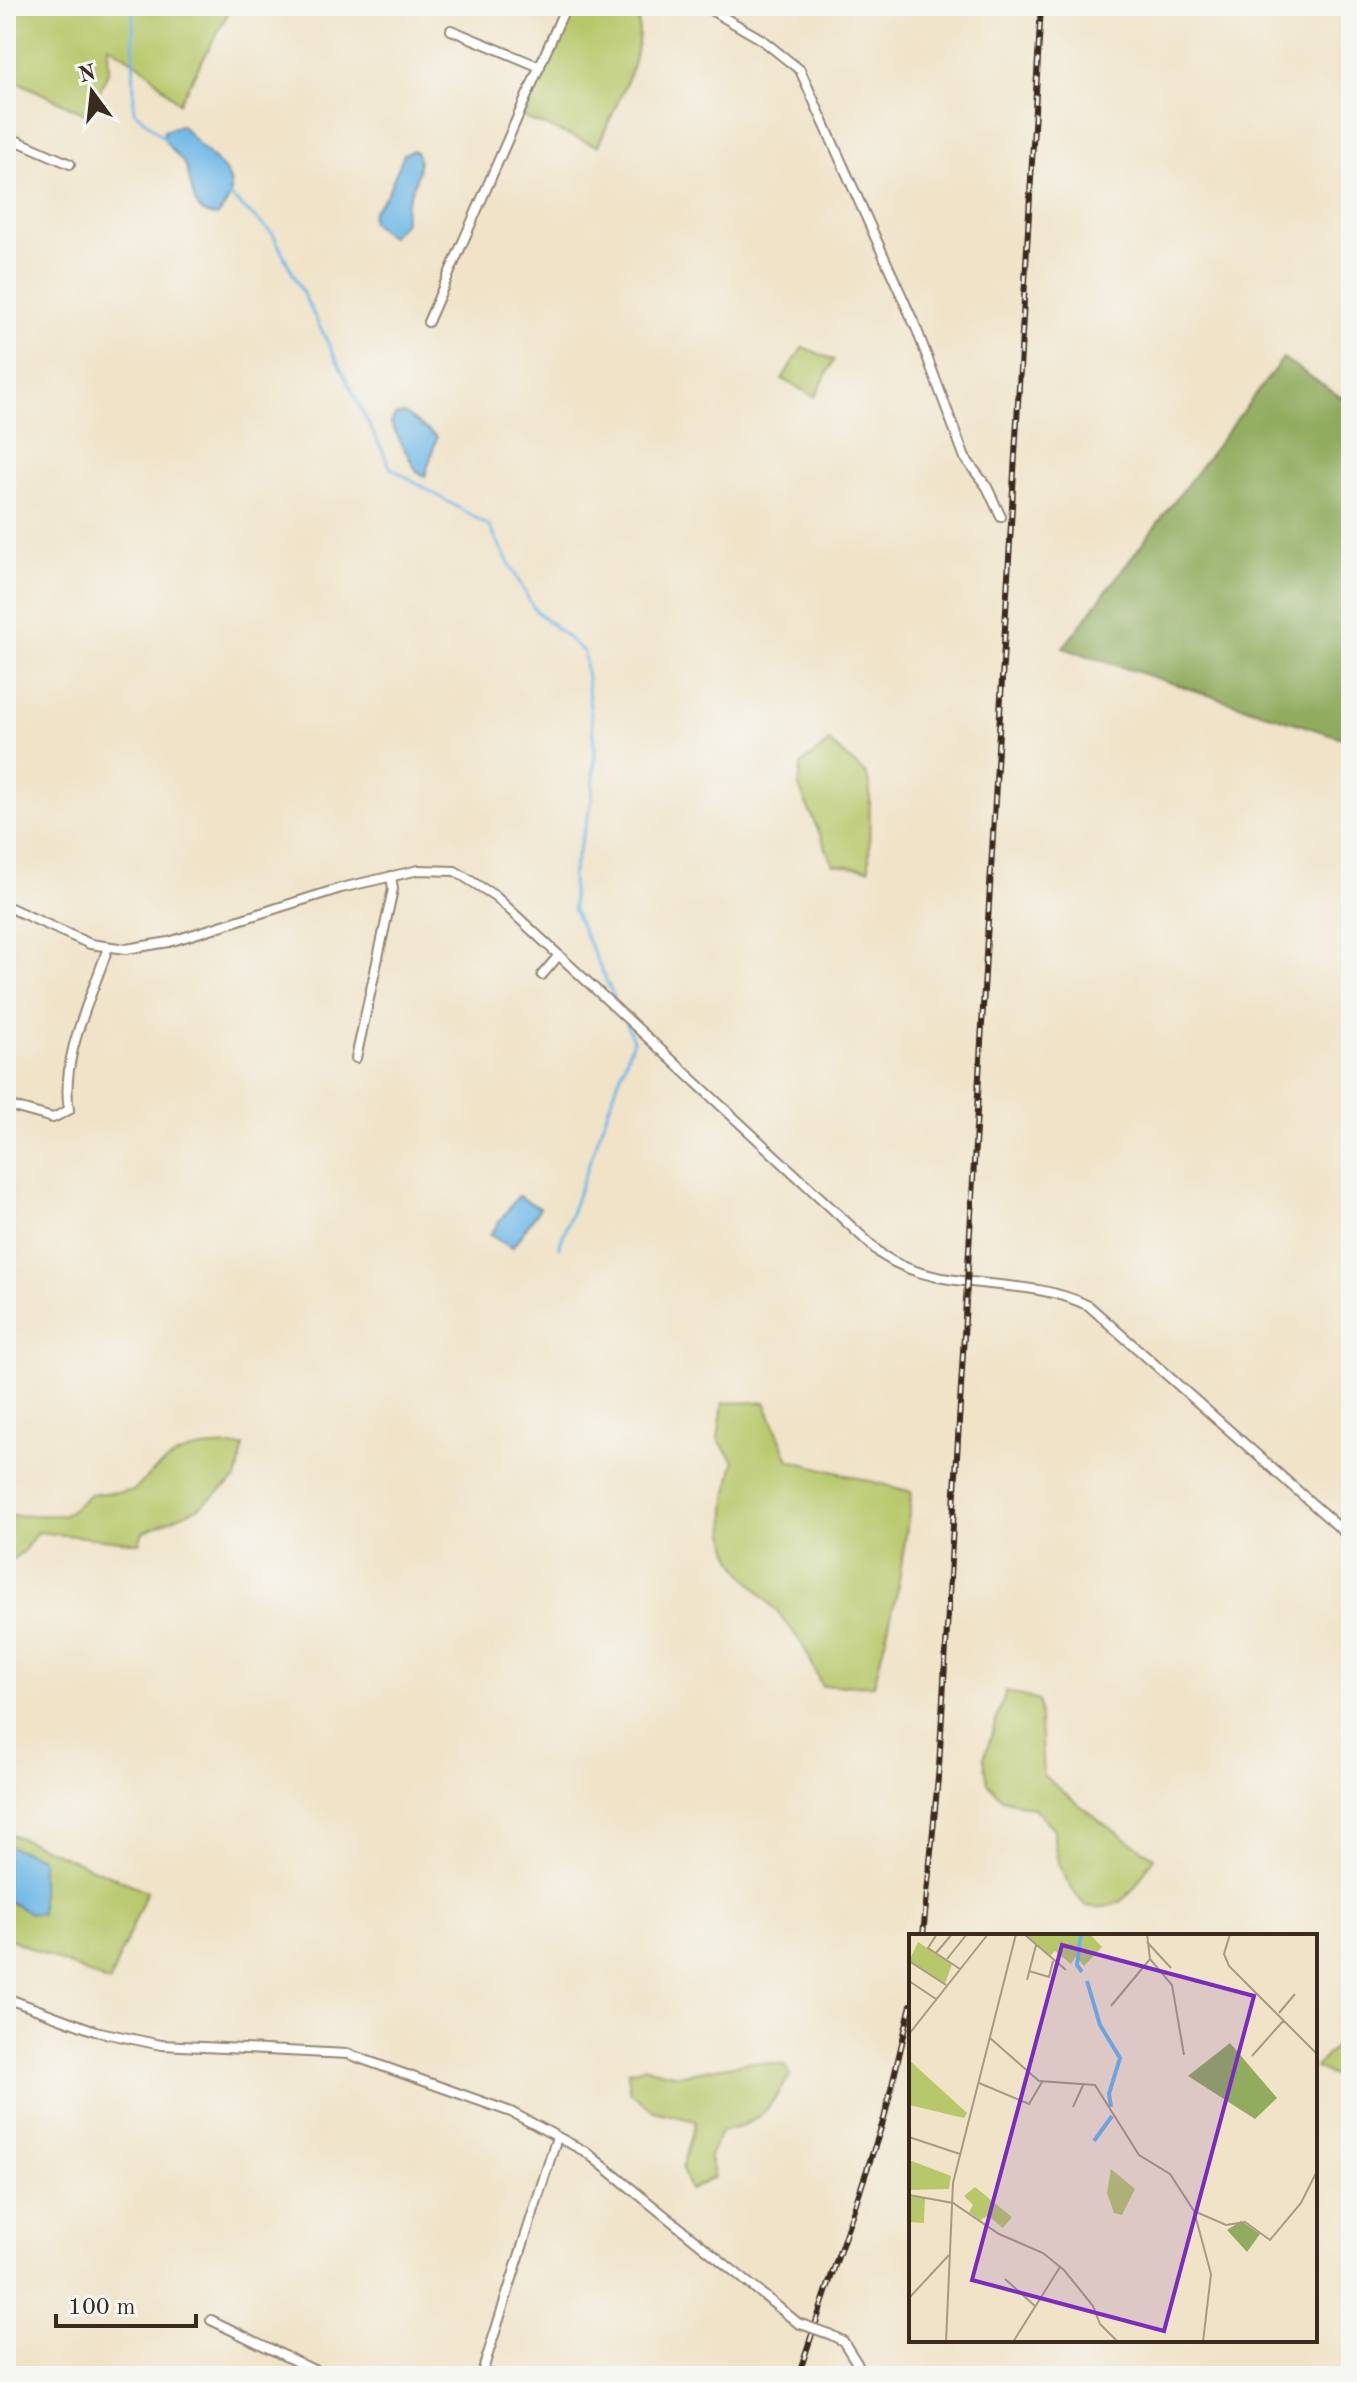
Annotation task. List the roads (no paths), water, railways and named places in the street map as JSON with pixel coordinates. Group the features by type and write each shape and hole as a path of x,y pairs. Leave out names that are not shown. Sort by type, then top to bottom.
{"street":[{"path":"428,322 566,6"},
{"path":"704,6 761,39 800,70 917,330 965,458 987,487 1001,517"},
{"path":"451,30 540,67"},
{"path":"6,136 70,164"},
{"path":"6,906 72,937 126,949 169,942 391,876 445,869 463,874 495,896 882,1255 909,1272 1050,1291 1089,1306 1342,1530 1351,1542"},
{"path":"356,1058 393,889 391,876"},
{"path":"6,1105 53,1118 69,1110 67,1081 71,1060 108,947"},
{"path":"542,975 559,955"},
{"path":"1342,1530 1346,1524 1351,1525"},
{"path":"6,1998 95,2031 161,2045 348,2054 511,2112 586,2152 798,2323 843,2341 865,2376"},
{"path":"481,2376 557,2137"},
{"path":"211,2320 326,2376"}],"water":[{"path":"181,125 228,176 230,194 217,216 201,211 194,198 186,167 165,141 164,131"},
{"path":"413,150 419,161 418,170 406,204 405,222 390,237 371,222 372,213 387,194 404,154"},
{"path":"405,414 437,437 425,476 417,472 391,424 395,415"},
{"path":"518,1196 540,1208 512,1248 490,1235"},
{"path":"6,1845 41,1858 41,1914 30,1913 6,1900"}],"waterway":[{"path":"133,6 134,111 166,140"},
{"path":"229,195 273,234 391,468 489,526 534,609 584,652 595,752 592,801 572,875 573,909 614,997"},
{"path":"559,1247 633,1040 626,1023"}],"railway":[{"path":"923,1934 939,1767 1041,6"},
{"path":"798,2376 884,2119 909,2013"}]}
